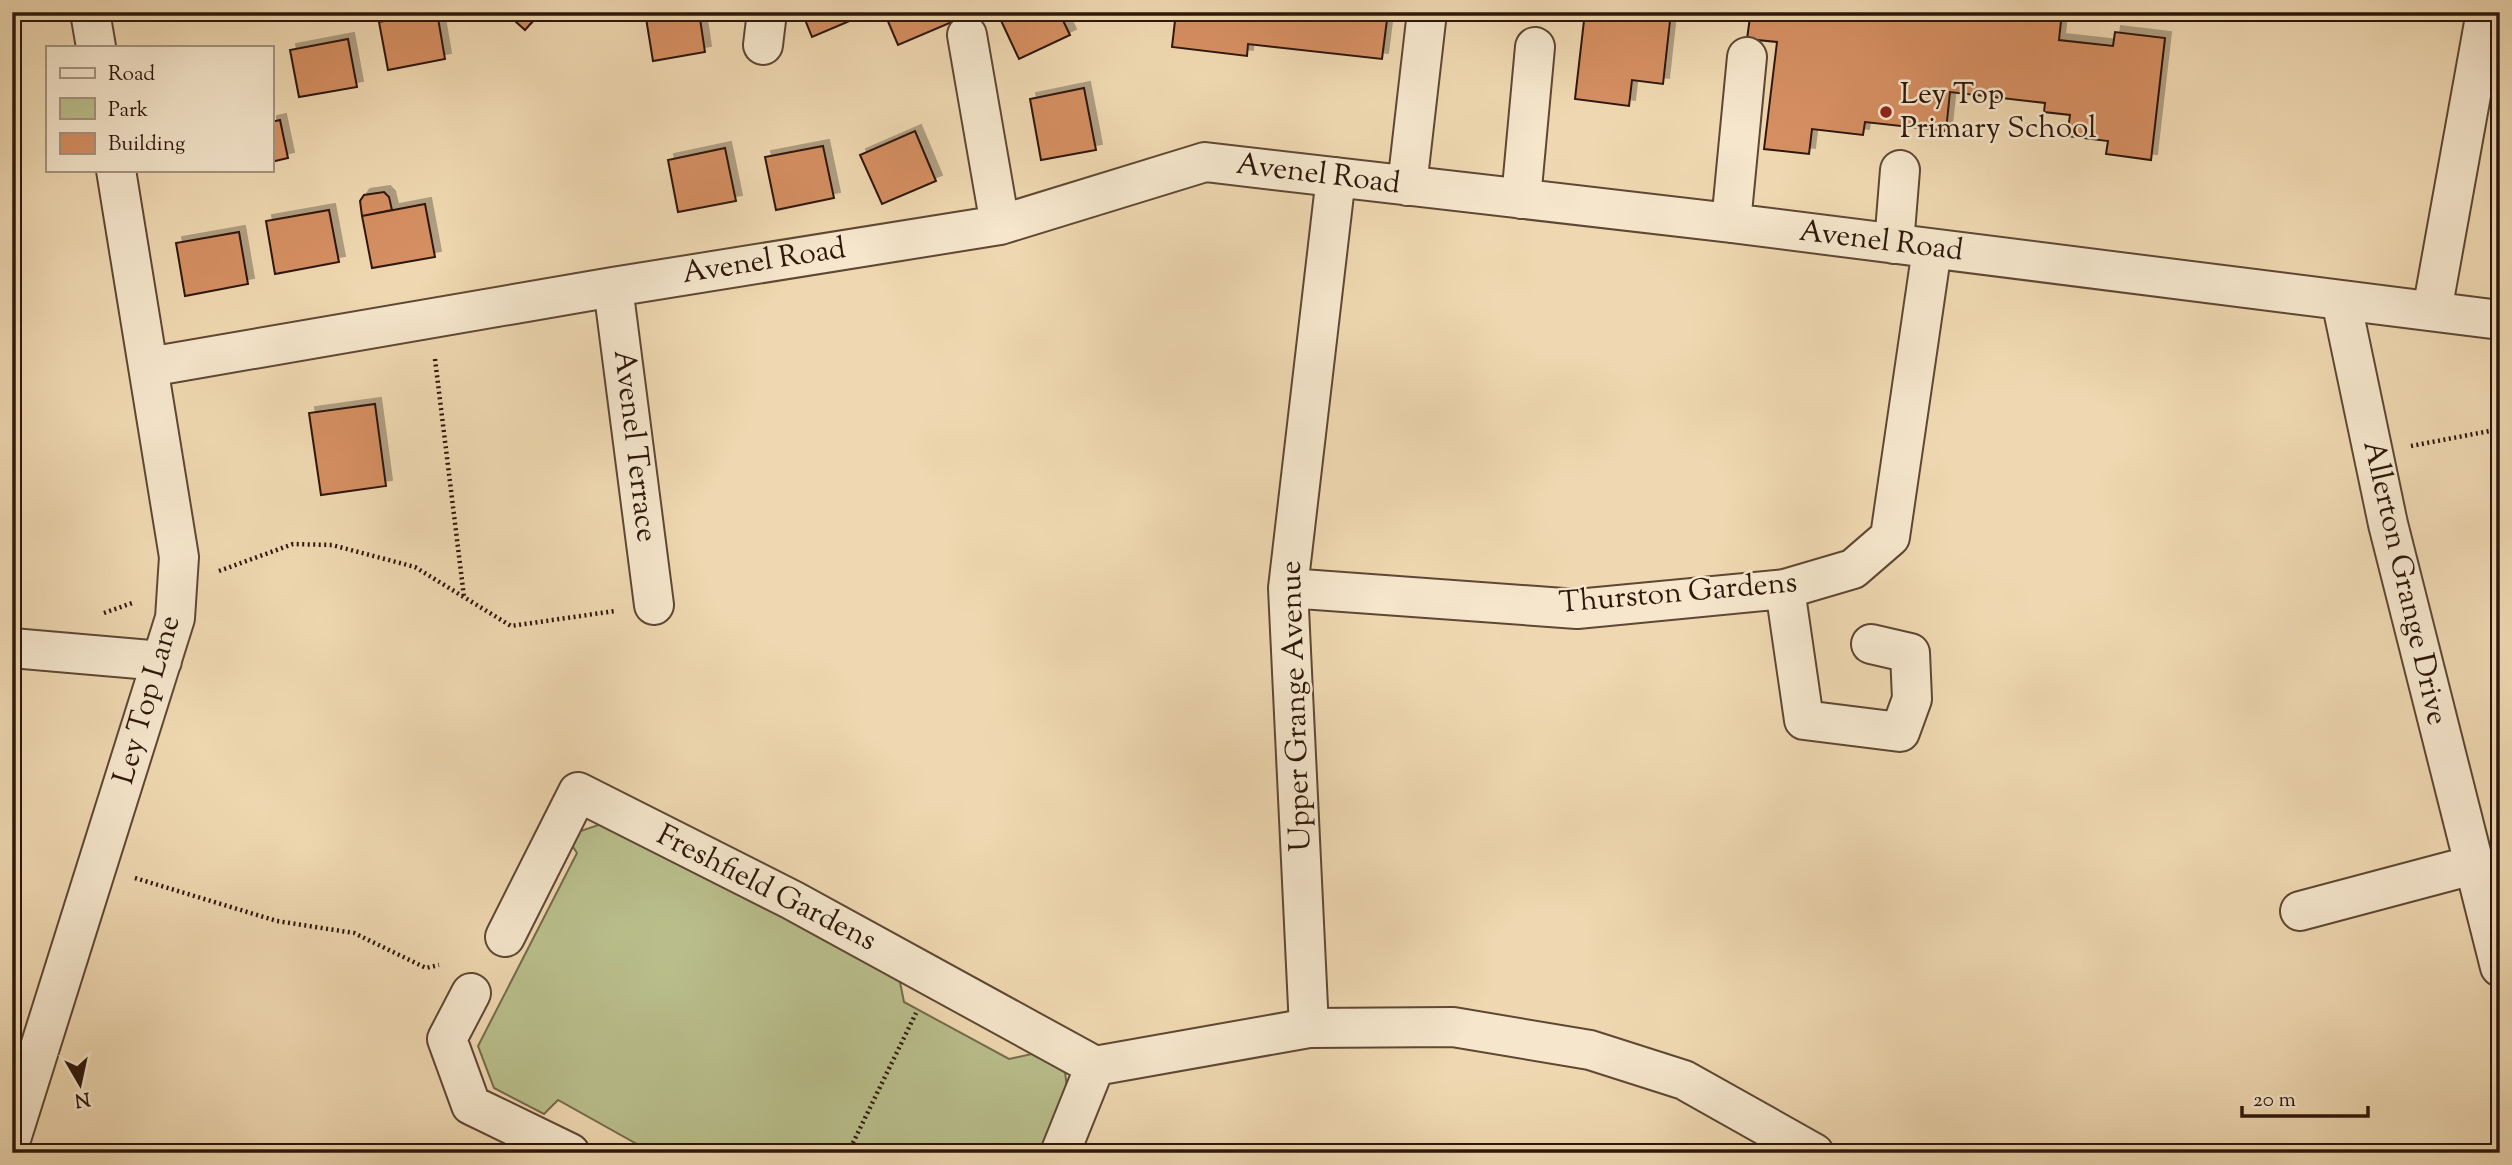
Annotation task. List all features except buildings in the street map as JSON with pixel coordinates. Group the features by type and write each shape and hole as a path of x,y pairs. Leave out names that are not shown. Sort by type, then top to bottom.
{"street":[{"path":"90,12 96,46"},
{"path":"1407,186 1427,12"},
{"path":"2432,311 2486,12"},
{"path":"967,35 999,225"},
{"path":"1521,199 1535,47"},
{"path":"1731,223 1747,57"},
{"name":"Avenel Road","path":"149,367 613,287 999,225 1205,162 1731,223 2500,320"},
{"path":"1894,244 1900,170"},
{"name":"Ley Top Lane","path":"12,1136 175,618 179,557 116,172"},
{"name":"Upper Grange Avenue","path":"1309,1028 1288,588 1336,177"},
{"name":"Thurston Gardens","path":"1288,588 1577,609 1785,589 1853,569 1890,537 1932,249"},
{"name":"Avenel Terrace","path":"613,287 654,605"},
{"name":"Allerton Grange Drive","path":"2341,300 2373,453 2500,967"},
{"path":"1785,589 1804,720 1899,732 1912,699 1910,653 1871,644"},
{"path":"12,648 162,661"},
{"name":"Freshfield Gardens","path":"505,937 578,792 792,900 1095,1066"},
{"path":"2300,911 2473,865"},
{"path":"461,977 447,1039 471,1105 570,1153"},
{"path":"1060,1153 1095,1066 1309,1028 1454,1027 1590,1050 1684,1080 1814,1153"}],"path":[{"path":"429,318 464,598"},
{"path":"2373,453 2500,429"},
{"path":"177,587 293,544 332,545 415,567 511,626 654,605"},
{"path":"98,866 277,920 355,933 426,968 461,977"},
{"path":"848,1153 934,978"}],"green space":[{"path":"604,823 898,972 904,1002 1009,1059 1045,1051 1065,1072 1068,1095 1039,1153 838,1153 831,1150 821,1153 653,1153 558,1100 544,1114 494,1088 478,1046 577,853 566,836"}],"place":[{"name":"Ley Top Primary School","path":"1886,112"}]}
